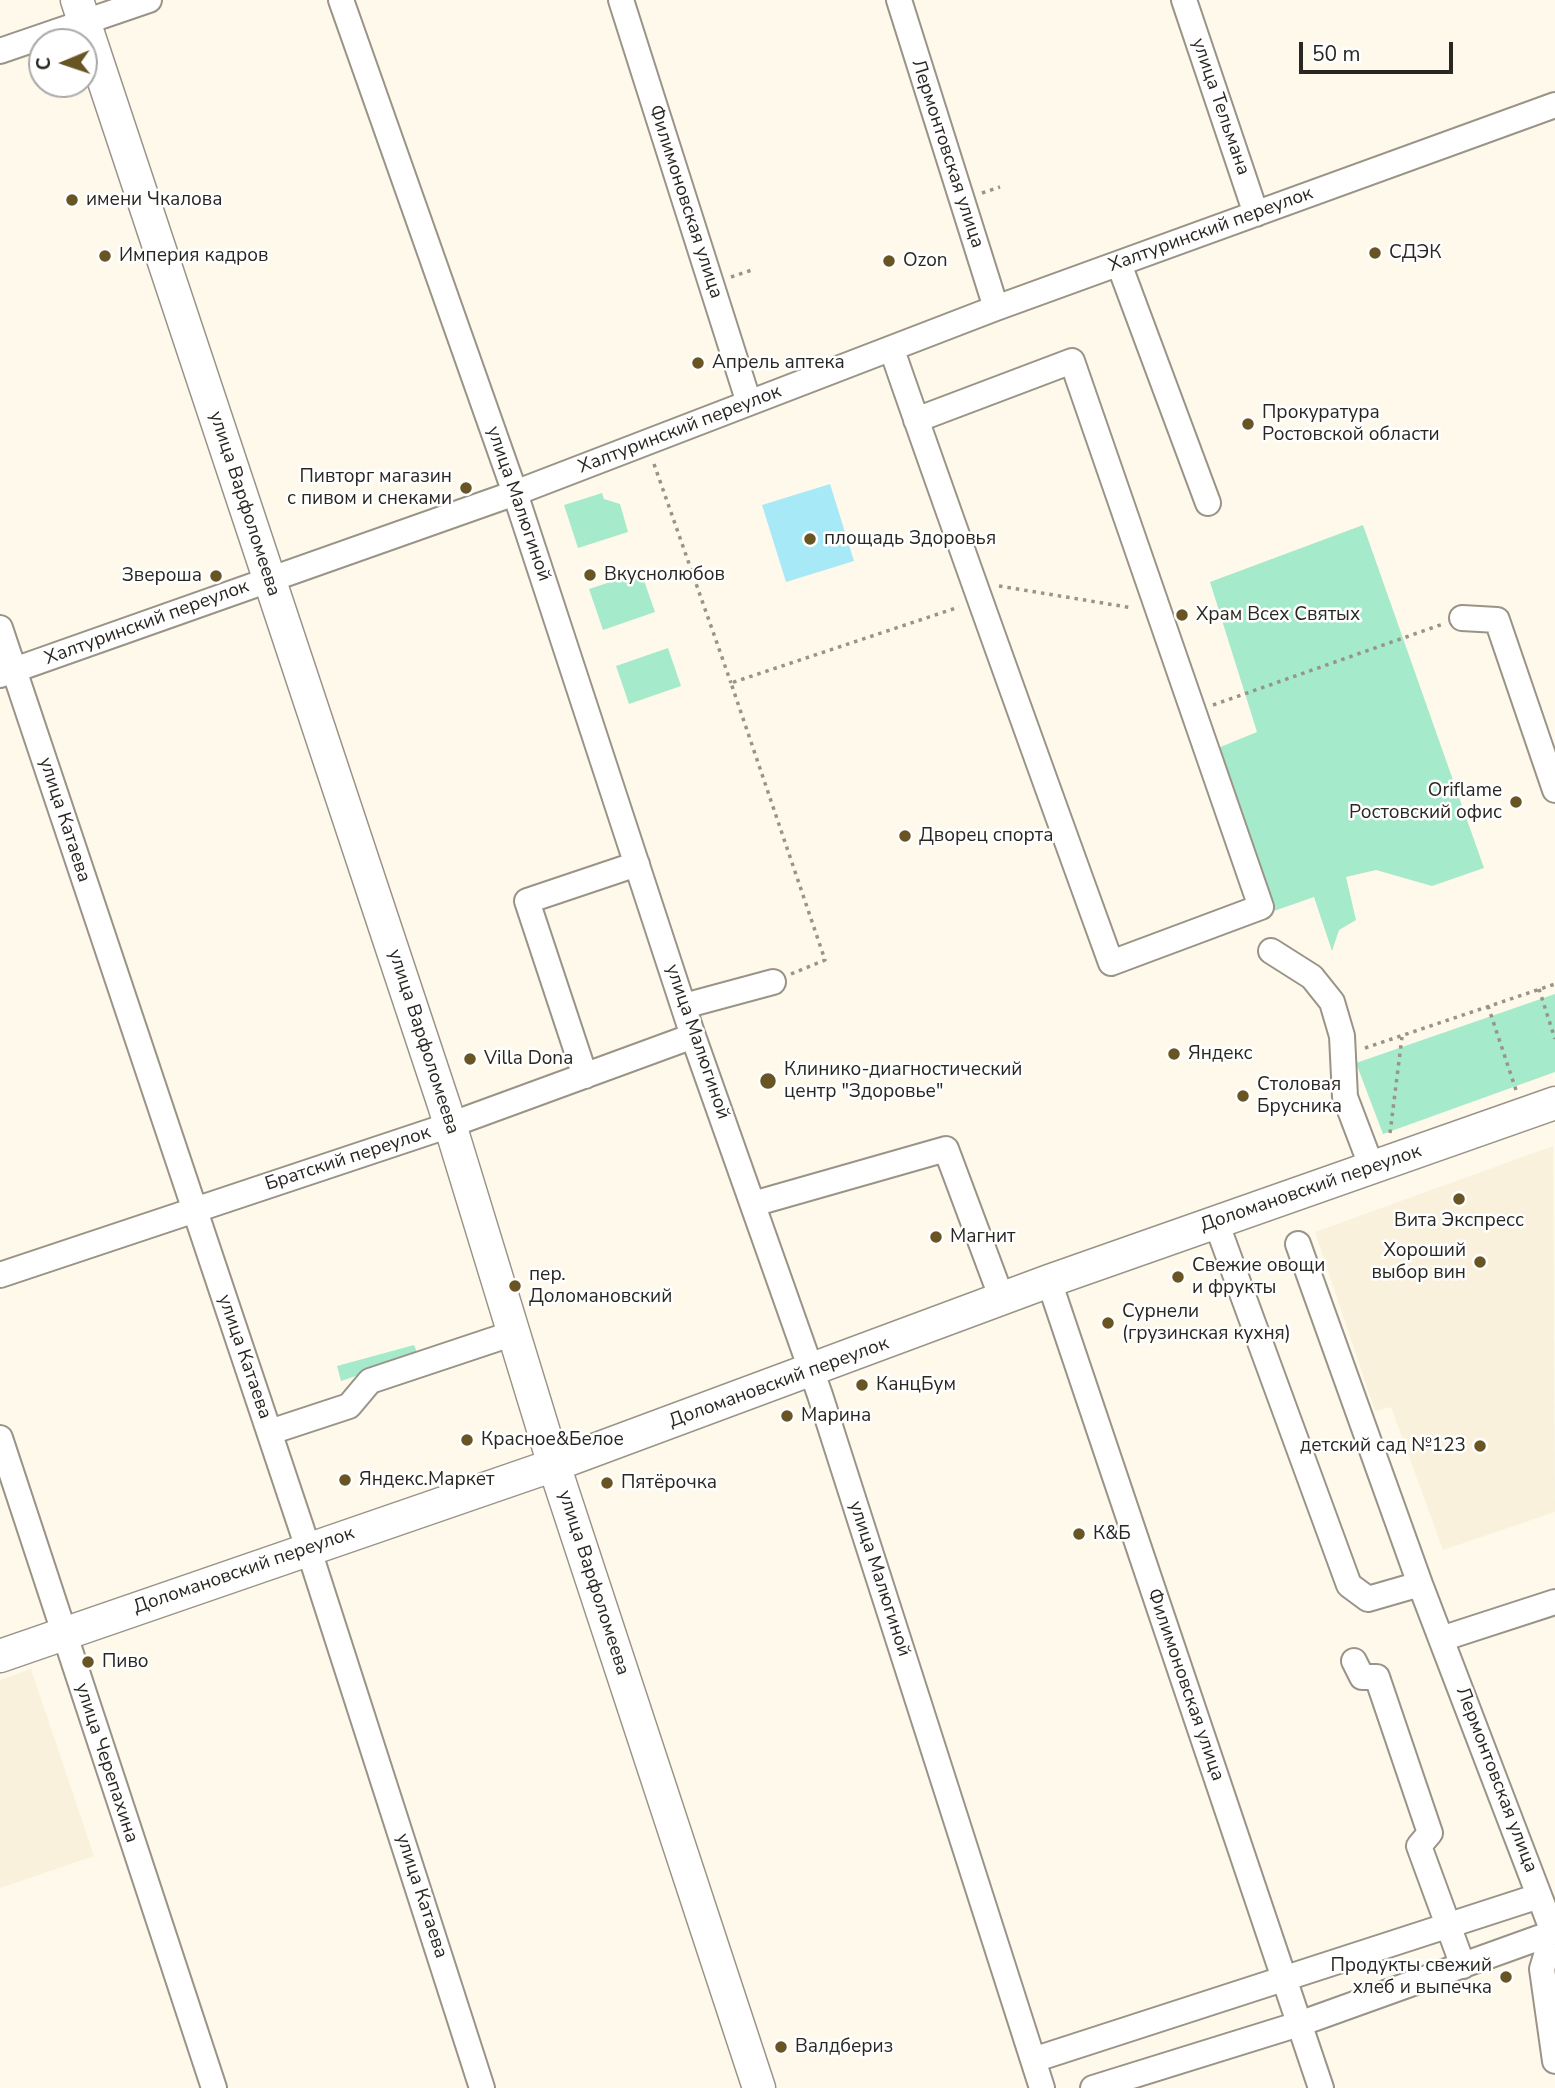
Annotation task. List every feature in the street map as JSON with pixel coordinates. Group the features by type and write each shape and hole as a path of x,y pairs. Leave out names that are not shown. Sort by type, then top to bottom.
{"main road":[{"name":"улица Варфоломеева","path":"81,12 450,1125 554,1465 759,2088"},
{"name":"Доломановский переулок","path":"0,1656 554,1465 1049,1281 1555,1103"}],"street":[{"path":"0,51 81,12 149,0"},
{"name":"улица Малюгиной","path":"341,0 515,493 693,1036 812,1371 1041,2088"},
{"name":"Филимоновская улица","path":"621,0 749,403"},
{"name":"Лермонтовская улица","path":"899,0 996,308"},
{"name":"улица Тельмана","path":"1184,0 1256,214"},
{"name":"Халтуринский переулок","path":"7,673 515,493 996,308 1555,105"},
{"path":"1119,264 1208,503"},
{"path":"892,350 916,421 976,591 1111,963 1261,907 1072,361 916,421"},
{"path":"1462,618 1497,620 1555,790"},
{"name":"улица Катаева","path":"0,628 7,673 270,1433 482,2088"},
{"path":"585,1076 527,901 637,864"},
{"path":"1271,951 1312,977 1332,1002 1342,1036 1345,1097 1372,1168"},
{"path":"684,1006 773,982"},
{"name":"Братский переулок","path":"0,1275 450,1125 693,1036"},
{"path":"753,1204 946,1149 1002,1299"},
{"path":"1216,1223 1349,1585 1368,1599 1420,1584"},
{"name":"Лермонтовская улица","path":"1298,1244 1441,1639 1543,1885 1554,1932"},
{"name":"Филимоновская улица","path":"1049,1281 1321,2088"},
{"path":"270,1433 349,1406 370,1381 514,1333"},
{"name":"улица Черепахина","path":"0,1438 214,2088"},
{"path":"1441,1639 1555,1602"},
{"path":"1354,1661 1362,1677 1377,1677 1430,1833 1419,1846 1463,1966"},
{"path":"1033,2060 1448,1925 1543,1885"},
{"path":"1093,2088 1299,2024 1554,1932"},
{"path":"1554,1932 1542,1969 1555,2060"}],"path":[{"path":"647,443 825,960 773,982"},
{"path":"731,684 976,591 1161,612"},
{"path":"1195,711 1462,618"},
{"path":"1343,1056 1555,984"},
{"path":"1539,989 1555,1039"},
{"path":"1488,1006 1517,1093"},
{"path":"1390,1135 1402,1036"}],"shaded area":[{"path":"1553,1146 1555,1512 1443,1550 1391,1407 1375,1411 1315,1232"},
{"path":"31,1669 94,1856 0,1888 0,1680"}],"green space":[{"path":"602,493 604,499 620,504 628,532 578,548 564,505"},
{"path":"1363,525 1484,868 1432,886 1376,870 1346,877 1356,920 1339,930 1332,951 1314,897 1271,912 1218,748 1257,732 1210,582"},
{"path":"641,572 655,612 603,630 589,589"},
{"path":"668,648 681,686 629,704 616,666"},
{"path":"1555,994 1555,1072 1383,1134 1356,1063"},
{"path":"414,1345 418,1355 341,1381 337,1366"}],"water":[{"path":"830,484 854,561 786,582 762,505"}],"place":[{"name":"имени Чкалова","path":"72,200"},
{"name":"СДЭК","path":"1375,253"},
{"name":"Империя кадров","path":"105,256"},
{"name":"Ozon","path":"889,261"},
{"name":"Апрель аптека","path":"698,363"},
{"name":"Прокуратура Ростовской области","path":"1248,424"},
{"name":"Пивторг магазин с пивом и снеками","path":"466,488"},
{"name":"площадь Здоровья","path":"810,539"},
{"name":"Вкуснолюбов","path":"590,575"},
{"name":"Звероша","path":"216,576"},
{"name":"Храм Всех Святых","path":"1182,615"},
{"name":"Oriflame Ростовский офис","path":"1516,802"},
{"name":"Дворец спорта","path":"905,836"},
{"name":"Яндекс","path":"1174,1054"},
{"name":"Villa Dona","path":"470,1059"},
{"name":"Клинико-диагностический центр \"Здоровье\"","path":"768,1081"},
{"name":"Столовая Брусника","path":"1243,1096"},
{"name":"Вита Экспресс","path":"1459,1199"},
{"name":"Магнит","path":"936,1237"},
{"name":"Хороший выбор вин","path":"1480,1262"},
{"name":"Свежие овощи и фрукты","path":"1178,1277"},
{"name":"пер. Доломановский","path":"515,1286"},
{"name":"Сурнели (грузинская кухня)","path":"1108,1323"},
{"name":"КанцБум","path":"862,1385"},
{"name":"Марина","path":"787,1416"},
{"name":"Красное&Белое","path":"467,1440"},
{"name":"детский сад №123","path":"1480,1446"},
{"name":"Яндекс.Маркет","path":"345,1480"},
{"name":"Пятёрочка","path":"607,1483"},
{"name":"К&Б","path":"1079,1534"},
{"name":"Пиво","path":"88,1662"},
{"name":"Продукты свежий хлеб и выпечка","path":"1506,1977"},
{"name":"Валдбериз","path":"781,2047"}]}
